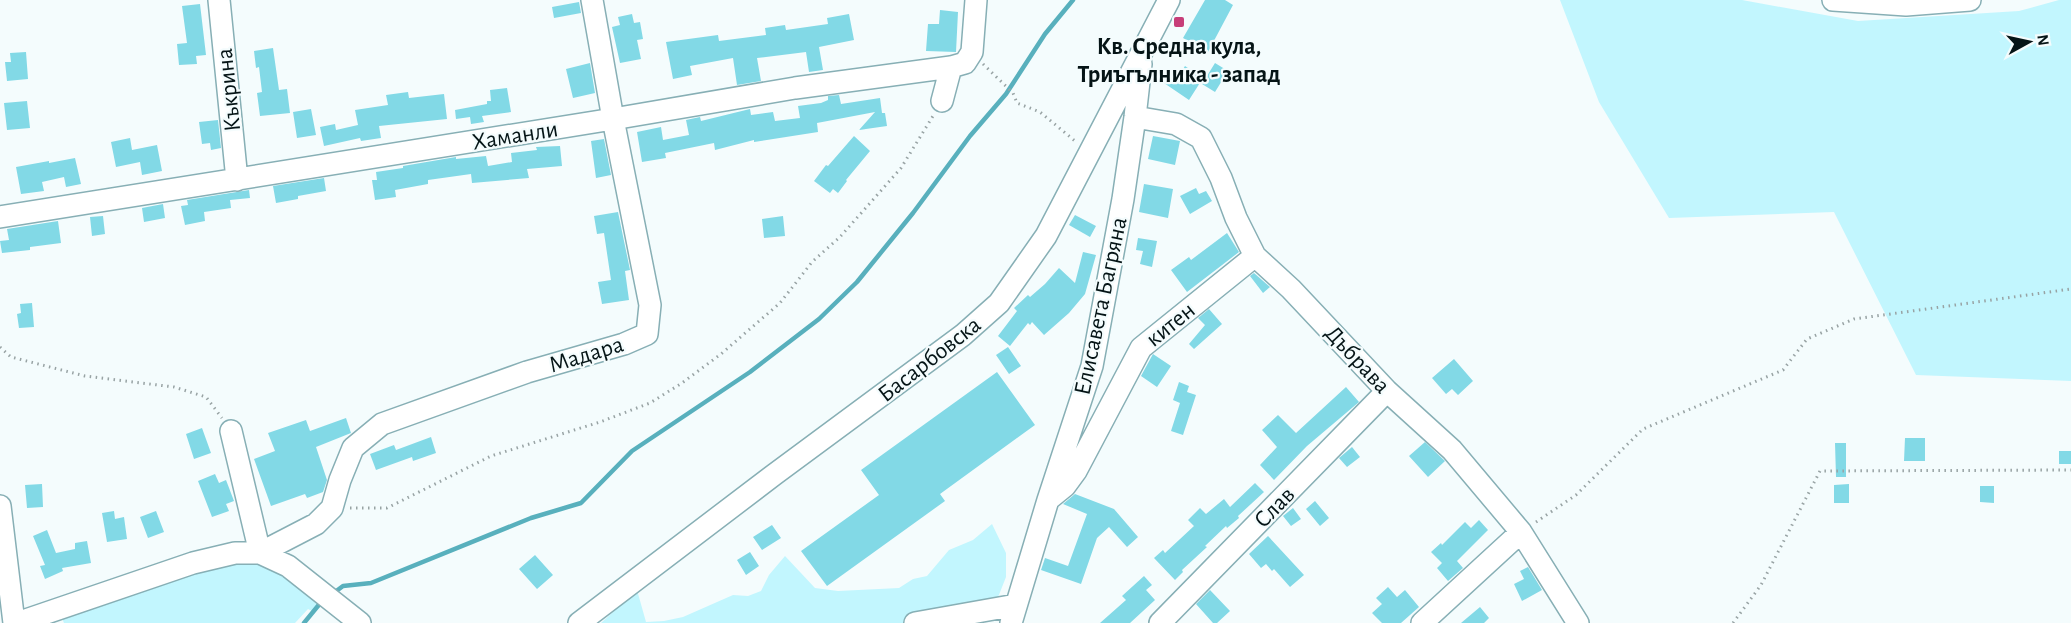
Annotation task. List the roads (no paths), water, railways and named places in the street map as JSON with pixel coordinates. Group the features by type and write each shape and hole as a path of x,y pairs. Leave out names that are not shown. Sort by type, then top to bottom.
{"street":[{"name":"Къкрина","path":"219,0 237,180"},
{"name":"Мадара","path":"260,553 315,524 332,508 353,448 382,424 527,372 624,344 647,334 650,305 592,0"},
{"name":"Хаманли","path":"0,217 795,88 951,67 965,63 972,52 976,0"},
{"name":"Басарбовска","path":"579,623 955,341 999,303 1046,236 1169,0"},
{"path":"1833,0 1906,5 1970,0"},
{"name":"Елисавета Багряна","path":"1014,614 1092,366 1123,199 1142,52"},
{"path":"942,101 951,67"},
{"name":"Дъбрава","path":"1135,117 1176,124 1201,138 1255,256 1292,289 1387,391 1452,450 1521,532 1578,623"},
{"name":"китен","path":"1048,500 1065,486 1076,471 1141,348 1255,256"},
{"name":"Слав","path":"1160,623 1387,391"},
{"path":"231,431 260,553"},
{"path":"0,506 15,623 193,563 235,553 260,553 288,566 353,617"},
{"path":"1422,623 1521,532"},
{"path":"915,623 1014,614"}],"waterway":[{"path":"331,595 343,586 371,583 531,518 581,503 632,451 750,372 819,319 857,282 913,213 970,136 1006,94 1045,34 1073,0"},
{"path":"304,623 322,601"}],"place":[{"name":"Кв. Средна кула, Триъгълника - запад","path":"1179,22"}]}
